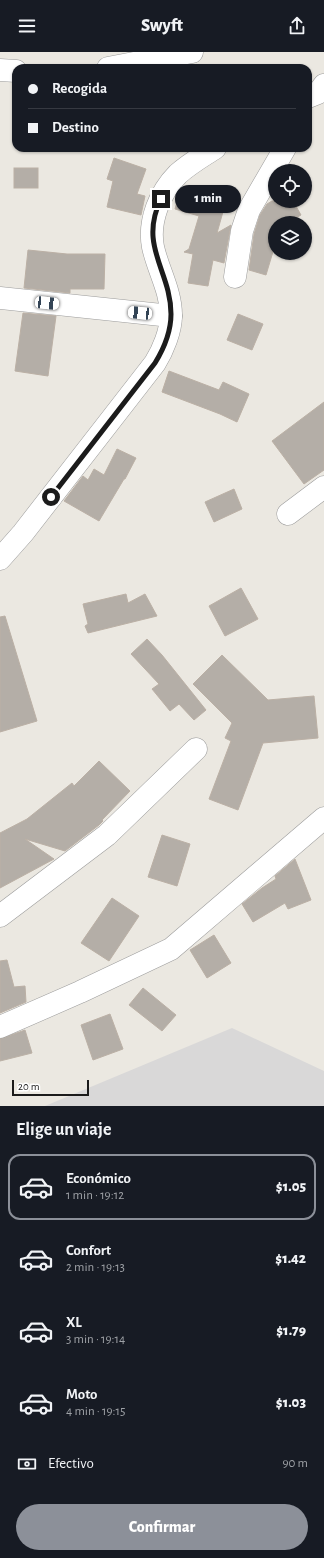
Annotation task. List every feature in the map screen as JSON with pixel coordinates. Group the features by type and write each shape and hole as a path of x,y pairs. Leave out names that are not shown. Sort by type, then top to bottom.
{"street":[{"path":"129,64 192,52"},
{"path":"0,70 12,71"},
{"path":"0,559 23,533 155,363 164,349 171,316 169,299 153,246 153,226 157,207 165,190 178,175 210,152"},
{"path":"235,277 242,231 249,210 282,152"},
{"path":"0,298 171,316"},
{"path":"288,514 324,487"},
{"path":"0,916 107,835 196,749"},
{"path":"0,1027 80,992 171,949 324,818"}],"shaded area":[{"path":"232,1028 324,1071 324,1106 45,1106"}],"building":[{"path":"114,158 146,169 137,194 145,196 141,215 107,207 113,181 107,179"},
{"path":"14,168 38,168 38,188 14,188"},
{"path":"182,188 226,201 217,233 231,225 224,263 213,260 208,286 188,283 193,254 184,252 189,249 199,216 175,209"},
{"path":"267,204 268,208 297,208 301,215 268,216 268,260 270,260 266,275 249,270 254,234 260,215"},
{"path":"28,250 67,254 105,254 104,289 70,289 70,293 24,288"},
{"path":"23,313 56,316 48,376 15,371"},
{"path":"238,314 263,324 252,350 227,340"},
{"path":"169,371 219,390 223,382 249,394 237,422 162,392"},
{"path":"324,402 324,470 304,484 272,441"},
{"path":"117,449 136,458 99,521 64,501 83,476 88,480 94,469 104,475"},
{"path":"234,489 242,509 214,522 205,502"},
{"path":"241,588 258,619 225,636 209,606"},
{"path":"126,594 128,603 145,594 157,616 88,633 85,626 88,624 83,604"},
{"path":"5,616 37,721 0,732 0,617"},
{"path":"147,639 162,655 206,710 194,720 179,704 170,711 152,689 159,684 131,654"},
{"path":"222,655 268,700 314,696 318,738 263,743 238,810 209,799 231,741 225,738 232,723 193,684"},
{"path":"99,761 130,791 99,825 65,851 25,839 54,859 0,888 0,833 27,819 72,783 74,786"},
{"path":"162,835 190,844 177,886 148,877"},
{"path":"295,859 311,900 288,909 285,903 253,922 242,904 276,879 275,876"},
{"path":"112,898 139,916 109,961 81,943"},
{"path":"214,935 231,963 207,978 190,950"},
{"path":"7,960 14,987 25,986 26,1002 0,1013 0,961"},
{"path":"143,988 176,1015 162,1031 129,1005"},
{"path":"110,1014 123,1049 93,1060 81,1025"},
{"path":"25,1030 32,1053 0,1061 0,1039"}],"route":[{"path":"51,497 155,363 164,349 171,316 169,299 153,246 153,226 157,207 161,199"}]}
